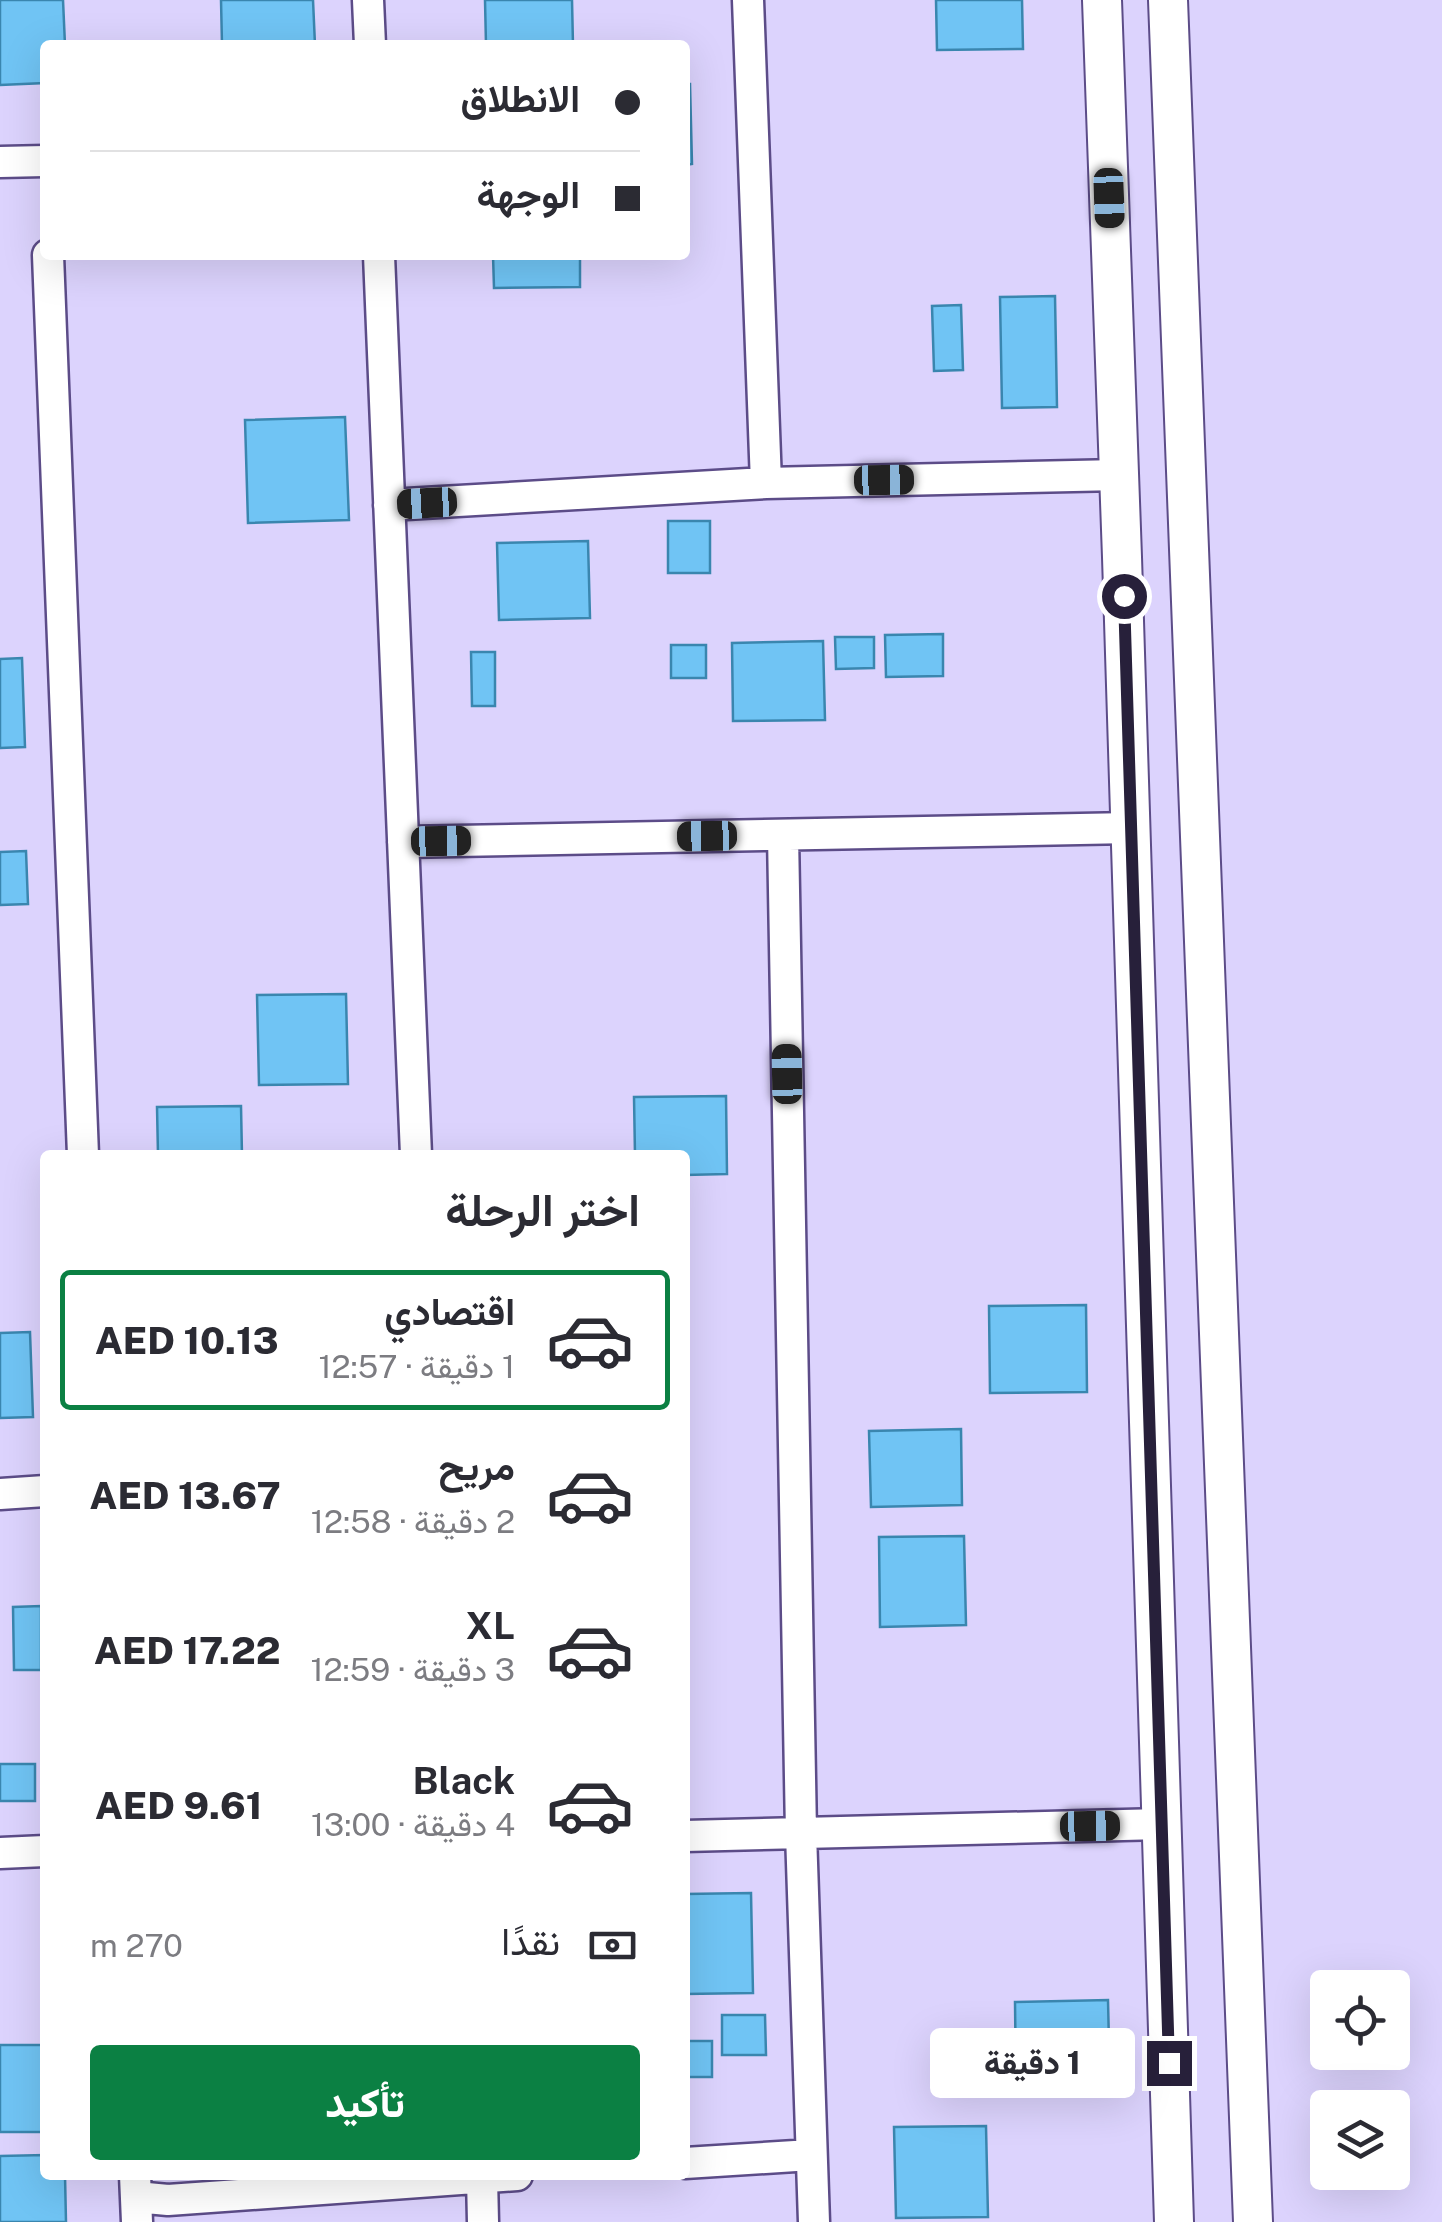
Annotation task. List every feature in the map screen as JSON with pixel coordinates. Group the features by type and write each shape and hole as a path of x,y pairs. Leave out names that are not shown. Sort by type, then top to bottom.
{"street":[{"path":"368,0 370,40"},
{"path":"748,0 766,483"},
{"path":"1102,0 1174,2222"},
{"path":"1168,0 1253,2222"},
{"path":"0,162 40,161"},
{"path":"48,260 82,1150"},
{"path":"378,260 416,1150"},
{"path":"389,506 766,483 1119,475"},
{"path":"403,842 1131,828"},
{"path":"783,835 801,1833 814,2222"},
{"path":"0,1494 40,1491"},
{"path":"690,1836 1162,1824"},
{"path":"0,1852 40,1852"},
{"path":"690,2164 811,2155"},
{"path":"136,2198 168,2200 453,2180"},
{"path":"482,2180 484,2222"}],"building":[{"path":"0,0 63,0 65,40 40,40 40,83 0,85"},
{"path":"221,0 313,0 315,40 222,40"},
{"path":"485,0 572,0 573,40 486,40"},
{"path":"936,0 1022,0 1023,49 937,50"},
{"path":"690,84 692,164 690,164"},
{"path":"493,260 580,260 580,287 494,288"},
{"path":"1055,296 1057,407 1002,408 1000,297"},
{"path":"961,305 963,370 934,371 932,306"},
{"path":"345,417 349,520 248,523 245,420"},
{"path":"668,521 710,521 710,573 668,573"},
{"path":"588,541 590,618 499,620 497,543"},
{"path":"943,634 943,676 886,677 885,635"},
{"path":"835,637 874,637 874,668 836,669"},
{"path":"823,641 825,720 733,721 732,643"},
{"path":"671,645 706,645 706,678 671,678"},
{"path":"471,652 495,652 495,706 472,706"},
{"path":"22,658 25,747 0,748 0,659"},
{"path":"26,851 28,904 0,905 0,852"},
{"path":"346,994 348,1084 259,1085 257,995"},
{"path":"726,1096 727,1174 690,1175 690,1150 635,1150 634,1097"},
{"path":"241,1106 242,1150 158,1150 157,1107"},
{"path":"1086,1305 1087,1392 990,1393 989,1306"},
{"path":"30,1332 33,1417 0,1418 0,1333"},
{"path":"961,1429 962,1505 871,1507 869,1431"},
{"path":"964,1536 966,1625 880,1627 879,1537"},
{"path":"40,1606 40,1670 14,1670 13,1607"},
{"path":"0,1764 35,1764 35,1801 0,1801"},
{"path":"751,1893 753,1993 690,1994 690,1894"},
{"path":"1108,2000 1110,2087 1016,2087 1015,2002"},
{"path":"722,2015 765,2015 766,2055 722,2055"},
{"path":"690,2041 712,2041 712,2077 690,2077"},
{"path":"0,2045 40,2045 40,2132 0,2132"},
{"path":"986,2126 988,2217 896,2218 894,2127"},
{"path":"40,2155 40,2180 65,2180 66,2222 0,2222 0,2156"}],"route":[{"path":"1124,596 1169,2063"}]}
